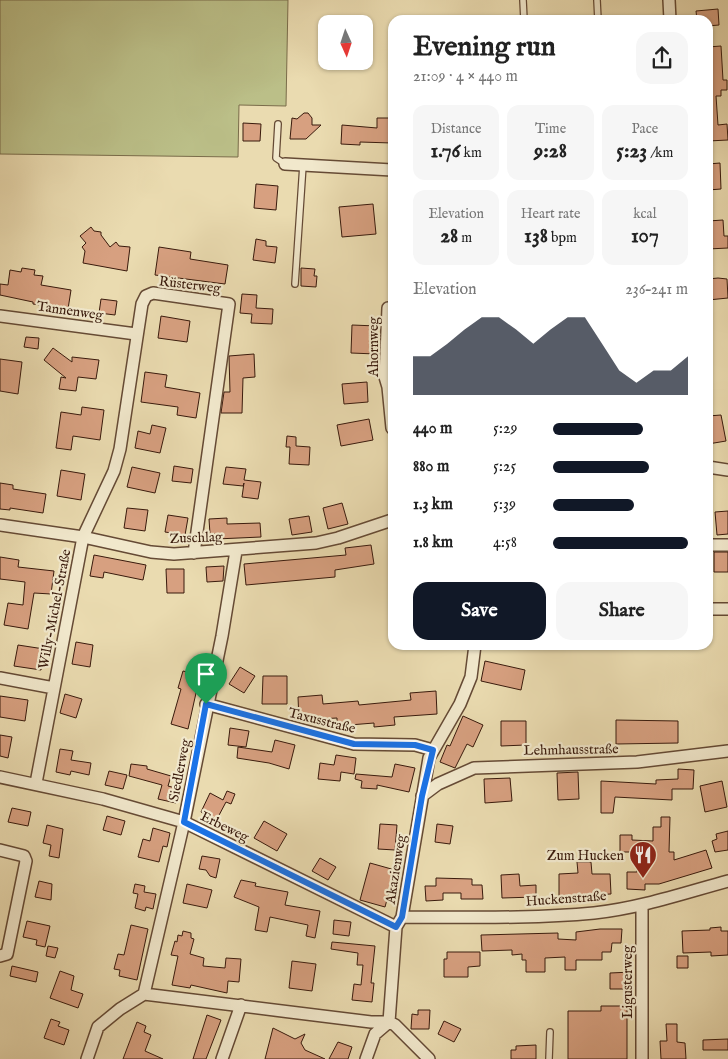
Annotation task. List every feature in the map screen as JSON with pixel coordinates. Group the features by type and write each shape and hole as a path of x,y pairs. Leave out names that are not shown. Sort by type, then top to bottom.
{"street":[{"path":"669,0 670,15"},
{"path":"285,164 388,170"},
{"name":"Rüsterweg","path":"83,537 114,471 124,427 136,334 142,304 146,296 153,293 229,304 194,553"},
{"name":"Ahornweg","path":"388,308 385,377 388,382"},
{"name":"Tannenweg","path":"0,316 136,334"},
{"path":"713,468 728,470"},
{"name":"Zuschlag","path":"0,524 83,537 150,552 194,553 316,543 338,538 388,521"},
{"name":"Willy-Michel-Straße","path":"36,783 83,537"},
{"path":"713,545 728,545"},
{"name":"Siedlerweg","path":"144,994 184,822 206,704 222,636 236,550"},
{"path":"713,609 728,609"},
{"name":"Akazienweg","path":"390,1022 399,922 422,796 433,750 460,704 471,677 474,650"},
{"name":"Willy-Michel-Straße","path":"0,678 54,688"},
{"name":"Taxusstraße","path":"206,704 354,744 415,745 433,750"},
{"name":"Lehmhausstraße","path":"422,796 438,784 474,768 637,762 728,751"},
{"name":"Erbeweg","path":"0,777 36,783 184,822 399,922"},
{"path":"0,850 24,856 26,861 7,954 0,956"},
{"name":"Huckenstraße","path":"399,922 594,913 642,905 728,881"},
{"name":"Ligusterweg","path":"642,905 642,1059"},
{"path":"87,1059 98,1028 120,1009 144,994 371,1022 390,1022 428,1059"},
{"path":"222,1059 241,1005"},
{"path":"366,1059 375,1034 390,1022"}],"lane":[{"path":"523,0 524,15"},
{"path":"597,0 598,15"},
{"path":"278,124 276,158 285,164"},
{"path":"295,284 302,165"},
{"path":"548,1059 550,1032"}],"green space":[{"path":"0,0 288,0 286,106 239,105 238,157 0,154"}],"building":[{"path":"718,9 719,25 713,26 713,15 696,15 696,11"},
{"path":"721,46 723,80 727,80 727,90 721,90 721,96 716,96 718,125 727,124 728,140 713,141 713,47"},
{"path":"304,113 308,113 312,118 312,125 321,125 306,139 290,139 292,118 297,119"},
{"path":"377,118 388,118 388,143 360,142 360,145 341,144 342,125 377,128"},
{"path":"243,123 261,124 260,141 243,141"},
{"path":"720,163 721,189 713,190 713,164"},
{"path":"256,184 278,186 276,210 254,208"},
{"path":"373,204 376,234 342,237 339,207"},
{"path":"723,220 724,236 728,236 728,248 713,249 713,221"},
{"path":"91,227 94,231 101,232 101,235 110,247 116,242 119,246 130,247 127,271 83,263 85,251 82,247 86,243 80,236"},
{"path":"256,239 266,241 266,246 277,247 275,263 253,260"},
{"path":"159,247 191,252 190,259 228,265 225,284 155,275"},
{"path":"22,268 35,270 34,275 43,276 41,285 71,290 68,309 33,304 33,302 0,295 0,284 8,285 10,270 21,272"},
{"path":"301,268 315,269 314,276 317,276 316,287 301,286"},
{"path":"713,278 727,279 728,298 713,300"},
{"path":"242,294 257,295 256,308 273,309 272,324 251,323 252,314 240,313"},
{"path":"101,299 117,301 115,315 99,313"},
{"path":"161,316 190,321 187,342 158,338"},
{"path":"352,325 377,326 376,354 351,353"},
{"path":"26,337 39,338 38,349 24,347"},
{"path":"53,348 72,362 72,357 99,360 96,379 78,377 76,391 59,389 61,377 66,378 44,360"},
{"path":"254,354 255,377 243,378 242,413 221,413 224,392 230,392 229,356"},
{"path":"0,359 22,362 18,394 0,391"},
{"path":"145,372 167,375 165,387 200,393 196,418 177,415 178,407 141,402"},
{"path":"367,382 368,402 344,404 342,384"},
{"path":"82,407 104,410 100,440 73,436 71,450 56,448 61,412 81,415"},
{"path":"721,415 726,441 713,443 713,416"},
{"path":"369,419 373,440 341,446 337,425"},
{"path":"152,425 166,428 160,453 135,448 138,431 150,434"},
{"path":"287,436 296,437 296,446 310,447 309,465 289,464 290,447 286,447"},
{"path":"174,466 193,469 191,483 172,481"},
{"path":"132,467 160,473 155,493 127,487"},
{"path":"226,467 246,469 244,480 261,482 258,499 242,497 244,483 243,486 223,484"},
{"path":"61,470 85,474 81,500 57,496"},
{"path":"0,483 13,485 13,489 46,494 43,513 10,508 10,510 0,509"},
{"path":"342,503 348,524 328,529 323,508"},
{"path":"127,508 148,510 145,531 124,528"},
{"path":"728,511 728,534 717,535 715,512"},
{"path":"168,515 188,518 185,535 165,532"},
{"path":"309,516 312,532 292,535 289,519"},
{"path":"227,518 227,524 260,523 261,537 216,539 215,534 210,534 209,519"},
{"path":"371,545 374,564 335,570 335,577 246,585 244,564 346,555 345,548"},
{"path":"714,552 728,552 728,572 714,572"},
{"path":"94,555 146,565 143,580 104,572 103,578 90,576"},
{"path":"0,557 19,560 18,567 54,571 51,594 34,593 28,629 4,625 8,603 23,605 25,582 0,579"},
{"path":"224,566 223,581 207,582 206,567"},
{"path":"166,569 184,569 184,593 167,593"},
{"path":"76,642 93,645 90,667 72,664"},
{"path":"18,645 44,649 41,670 14,666"},
{"path":"485,661 525,670 521,690 481,681"},
{"path":"240,667 255,676 244,693 229,684"},
{"path":"183,671 200,675 188,729 171,724 181,689 178,688"},
{"path":"263,676 287,676 287,704 262,704"},
{"path":"436,691 437,714 394,717 395,725 374,727 374,723 337,726 337,718 299,720 298,697 322,695 323,704 358,701 359,705 411,700 410,693"},
{"path":"65,694 82,699 76,718 60,713"},
{"path":"0,696 28,700 25,721 0,717"},
{"path":"463,716 483,725 473,747 467,744 455,768 440,762 447,745 450,746"},
{"path":"616,720 678,721 678,743 616,744"},
{"path":"501,721 526,721 526,745 501,746"},
{"path":"230,728 249,731 246,747 228,745"},
{"path":"0,735 12,737 8,758 0,756"},
{"path":"275,740 295,745 289,769 269,763 237,758 238,747 272,752"},
{"path":"60,749 73,751 71,760 91,763 89,775 71,771 70,775 56,772"},
{"path":"336,755 356,758 354,774 341,772 340,781 318,779 320,763 334,765"},
{"path":"131,764 147,766 147,769 171,776 168,786 179,789 176,803 158,799 162,785 129,776"},
{"path":"395,764 415,768 409,792 377,785 377,789 361,788 362,781 355,779 356,774 392,777"},
{"path":"678,769 694,770 693,789 672,789 672,800 615,797 613,813 601,813 601,781 656,784 656,780 678,779"},
{"path":"109,771 127,775 123,789 105,785"},
{"path":"578,772 579,799 558,800 557,773"},
{"path":"510,778 512,801 485,803 484,779"},
{"path":"722,781 727,807 705,812 700,786"},
{"path":"227,791 235,794 231,804 226,802 217,819 201,812 210,793 223,800"},
{"path":"12,808 31,812 28,826 8,822"},
{"path":"107,816 125,821 121,835 103,830"},
{"path":"661,817 670,817 669,852 674,852 674,860 706,850 712,868 659,884 645,884 645,890 627,889 627,872 637,872 637,852 620,852 620,835 632,835 632,840 653,841 653,827 661,827"},
{"path":"264,821 287,834 277,851 254,838"},
{"path":"380,824 397,825 395,850 378,849"},
{"path":"437,824 453,826 450,844 435,842"},
{"path":"47,825 63,829 59,858 49,856 51,845 43,843"},
{"path":"153,828 170,833 167,847 163,846 159,862 138,857 143,839 150,841"},
{"path":"728,831 728,850 715,852 712,841 717,839 716,834"},
{"path":"202,856 220,859 216,878 210,876 206,870 199,869"},
{"path":"320,858 336,867 328,880 312,871"},
{"path":"577,862 591,862 592,874 610,874 611,894 559,896 559,874 578,873"},
{"path":"370,863 395,870 385,907 360,900"},
{"path":"519,874 520,886 536,885 536,897 502,898 501,875"},
{"path":"436,878 472,879 472,885 482,885 483,899 461,899 461,893 443,893 443,900 426,901 425,886 436,886"},
{"path":"241,880 256,883 255,886 288,892 285,905 320,911 315,938 306,936 308,925 270,917 267,932 255,930 259,907 234,897"},
{"path":"39,881 52,884 51,900 35,897"},
{"path":"135,884 145,886 144,892 156,894 153,909 146,907 145,911 135,908 138,894 133,893"},
{"path":"187,884 212,890 207,908 183,903"},
{"path":"334,920 351,922 349,936 333,934"},
{"path":"27,921 50,926 45,947 36,945 37,940 23,937"},
{"path":"131,925 148,929 137,980 119,976 120,970 114,969 118,954 124,955"},
{"path":"721,927 721,931 728,931 728,955 711,956 711,952 683,953 682,931 710,930 710,928"},
{"path":"622,929 621,943 612,943 611,952 602,952 602,960 576,960 576,970 565,970 565,957 545,958 545,972 526,972 526,960 522,960 522,954 512,955 512,950 482,951 481,935 558,933 558,939 576,940 576,932"},
{"path":"183,931 191,933 191,938 194,939 190,954 204,958 203,966 225,968 226,958 241,959 239,982 228,981 227,993 191,985 190,988 172,985 178,956 171,955 178,935 182,936"},
{"path":"332,942 375,946 371,983 374,983 372,1002 352,1000 354,984 361,985 363,965 357,965 358,953 331,949"},
{"path":"48,946 58,948 55,958 46,956"},
{"path":"447,952 480,952 480,966 468,967 468,977 444,977 444,959 447,959"},
{"path":"677,956 688,956 688,968 677,968"},
{"path":"292,961 316,964 312,991 289,988"},
{"path":"12,966 38,972 36,982 10,976"},
{"path":"60,971 74,976 71,990 83,994 78,1008 50,998"},
{"path":"632,972 632,989 610,989 610,973"},
{"path":"601,1006 627,1006 627,1059 568,1059 568,1011 601,1011"},
{"path":"418,1010 430,1010 429,1029 411,1029 412,1014 418,1015"},
{"path":"207,1015 221,1020 206,1059 193,1059"},
{"path":"51,1019 60,1022 58,1026 69,1030 64,1045 44,1038"},
{"path":"444,1021 461,1029 454,1042 438,1034"},
{"path":"137,1022 146,1026 144,1032 151,1035 145,1051 163,1059 123,1059"},
{"path":"666,1024 677,1024 677,1042 685,1043 686,1059 661,1059 660,1041 667,1041"},
{"path":"273,1028 295,1039 305,1034 301,1043 305,1050 325,1059 265,1059"},
{"path":"728,1039 728,1050 703,1050 703,1040"},
{"path":"338,1042 352,1047 348,1059 329,1059"},
{"path":"536,1045 536,1059 511,1059 511,1050 516,1050 516,1046"}],"place":[{"name":"Zum Hucken","path":"643,879"}],"route":[{"path":"206,704 259,720 354,744 415,745 433,750 429,758 402,917 396,927 184,822 206,704"}]}
